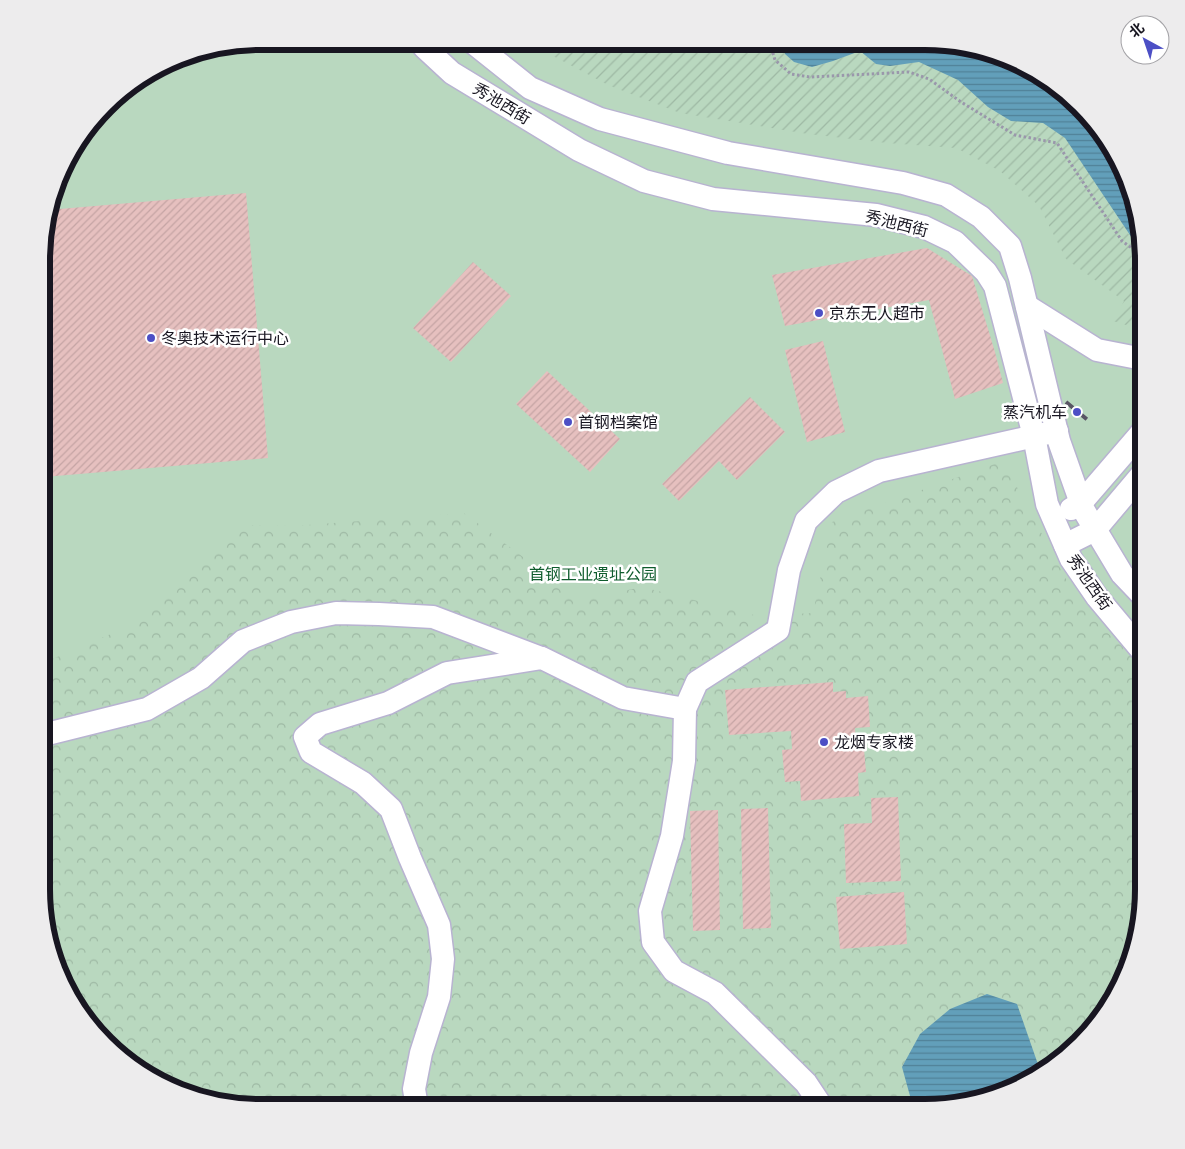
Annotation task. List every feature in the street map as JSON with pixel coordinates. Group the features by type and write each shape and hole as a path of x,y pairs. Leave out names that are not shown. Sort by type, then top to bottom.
{"street":[{"name":"秀池西街","path":"432,50 460,78 579,150 644,181 713,199 876,215 924,226 955,242 986,272 995,286 1034,436 1047,504 1071,559 1097,597 1135,642"},
{"name":"秀池西街","path":"482,50 530,88 600,119 728,153 902,183 946,196 981,217 1010,246 1020,278 1059,441 1081,504 1122,574 1135,588"},
{"path":"1027,306 1097,350 1135,357"},
{"path":"817,1099 806,1083 722,1000 715,994 674,971 653,942 650,911 672,836 684,761 685,709 697,682 778,630 789,570 806,521 836,492 880,471 1057,431"},
{"path":"1053,518 1081,504 1135,440"},
{"path":"1065,545 1096,530 1135,483"},
{"path":"50,733 147,709 201,678 243,641 291,622 336,614 433,617 542,658 623,698 685,709"},
{"path":"416,1099 414,1089 421,1053 440,997 443,960 440,925 390,809 363,783 311,752 305,737 320,724 388,703 447,673 542,658"}],"path":[{"path":"772,50 775,60 791,74 810,77 909,72 929,80 1015,135 1057,144 1122,241 1135,250"}],"green space":[{"name":"首钢工业遗址公园","path":"246,50 939,50 993,61 1030,78 1064,102 1092,132 1107,155 1124,192 1135,246 1135,903 1124,957 1107,994 1083,1028 1053,1056 1030,1071 993,1088 939,1099 246,1099 192,1088 155,1071 121,1047 93,1017 78,994 61,957 50,903 50,246 54,219 61,192 78,155 93,132 121,102 155,78 192,61"},
{"path":"547,50 784,50 785,54 794,62 812,67 860,51 876,64 890,66 919,62 958,80 988,107 1011,121 1043,123 1066,138 1134,240 1135,328 1113,321 1124,301 1066,259 1039,206 1000,171 956,148 887,143 808,134 680,113 608,85 553,56"},
{"path":"1003,461 1081,607 1135,659 1135,903 1128,944 1119,969 1100,1006 1074,1038 1042,1064 993,1088 939,1099 246,1099 192,1088 155,1071 132,1056 111,1038 85,1006 61,957 50,903 50,660 141,621 248,525 294,526 464,513 581,600 642,587 758,616 813,613 832,522"}],"water":[{"path":"784,50 939,50 993,61 1030,78 1053,93 1074,111 1100,143 1124,192 1134,241 1065,138 1043,123 1011,121 988,107 958,80 919,62 890,66 876,64 860,51 812,67 794,62 785,54"},
{"path":"987,994 1017,1004 1039,1066 1005,1083 980,1092 939,1099 918,1099 910,1096 902,1067 920,1034 950,1009"}],"building":[{"name":"冬奥技术运行中心","path":"246,193 268,458 50,476 50,246 56,209"},
{"name":"京东无人超市","path":"927,248 972,276 1003,383 955,399 929,300 785,326 772,275"},
{"path":"473,262 511,296 451,362 413,328"},
{"path":"823,341 845,432 807,442 785,350"},
{"name":"首钢档案馆","path":"547,371 620,439 590,472 516,404"},
{"path":"750,397 785,432 737,480 719,461 679,501 662,484"},
{"name":"龙烟专家楼","path":"833,682 833,692 846,691 846,698 868,696 870,727 855,728 856,749 864,749 866,772 858,773 859,796 801,801 800,781 785,782 782,750 792,749 791,731 729,735 725,690"},
{"path":"898,797 901,881 846,883 844,824 872,823 871,798"},
{"path":"768,808 771,928 743,929 741,809"},
{"path":"718,810 720,930 693,931 690,811"},
{"path":"904,892 907,944 840,949 836,897"}],"railway":[{"path":"1066,402 1089,421"}],"place":[{"name":"京东无人超市","path":"819,313"},
{"name":"冬奥技术运行中心","path":"151,338"},
{"name":"蒸汽机车","path":"1077,412"},
{"name":"首钢档案馆","path":"568,422"},
{"name":"龙烟专家楼","path":"824,742"}]}
